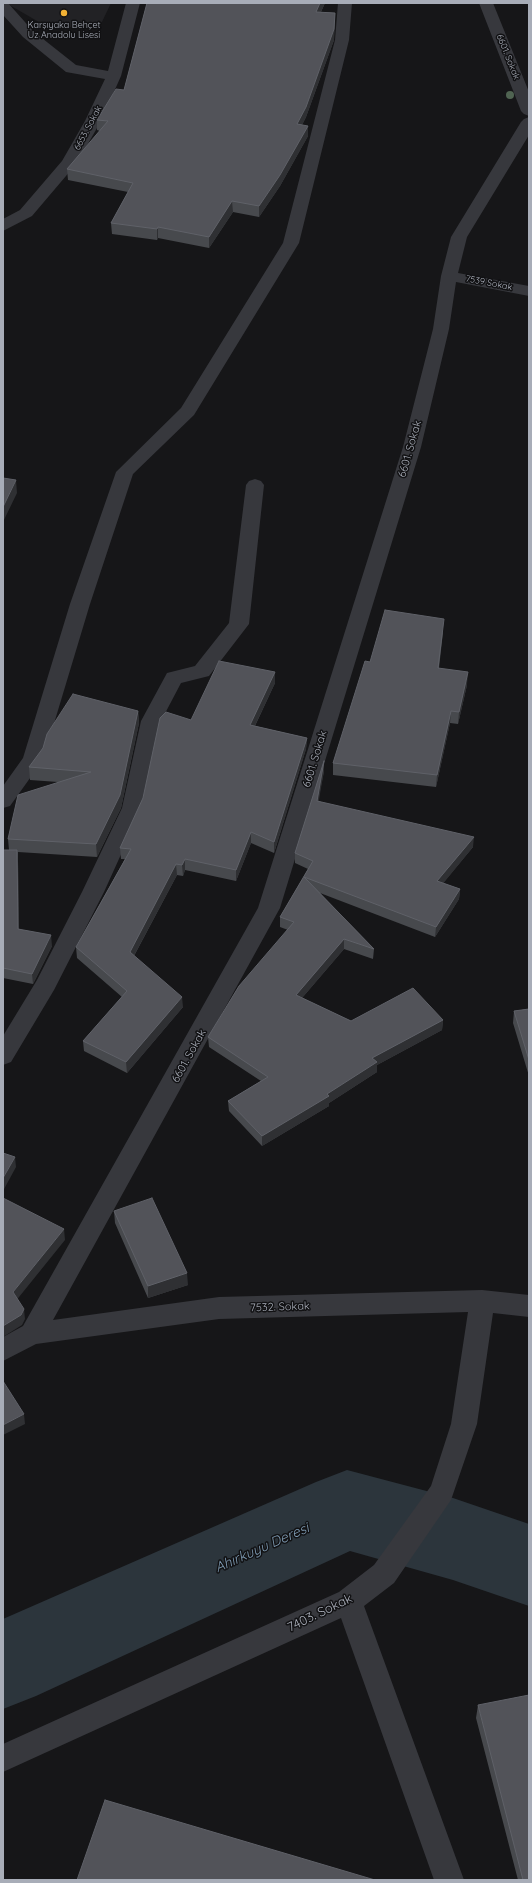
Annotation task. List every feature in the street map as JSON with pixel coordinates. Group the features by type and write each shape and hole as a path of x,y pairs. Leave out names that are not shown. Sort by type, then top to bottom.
{"street":[{"name":"6653. Sokak","path":"3,226 26,213 69,163 93,121 114,76 133,3"},
{"path":"3,802 33,760 80,604 125,472 188,411 291,243 342,40 345,3"},
{"name":"6601. Sokak","path":"486,3 529,111"},
{"path":"5,12 28,34 71,69 114,76"},
{"name":"6601. Sokak","path":"32,1334 206,1024 269,908 412,446 441,329 449,276 459,237 529,122"},
{"name":"7539 Sokak","path":"449,276 529,291"},
{"path":"3,1056 46,984 93,892 132,808 151,721 174,678 202,671 239,624 255,485"},
{"name":"7532. Sokak","path":"32,1334 219,1308 482,1301 529,1306"},
{"name":"7403. Sokak","path":"3,1758 350,1601 384,1574 442,1492 464,1424 482,1301"},
{"path":"3,1350 32,1334"},
{"path":"350,1601 449,1880"}],"shaded area":[{"name":"Karşıyaka Behçet Uz Anadolu Lisesi","path":"6,3 111,3 101,24 51,29"}],"building":[{"path":"147,3 320,3 316,12 335,13 334,29 306,107 297,124 308,126 280,175 259,206 232,201 209,237 158,227 157,229 111,223 133,183 67,169 108,121 97,120 116,89 124,90"},
{"path":"3,478 16,480 3,507"},
{"path":"385,610 444,619 438,668 468,672 459,712 451,711 437,775 333,763 365,661 370,662"},
{"path":"219,661 275,672 250,725 307,738 274,842 251,832 236,870 185,859 182,865 176,864 130,952 182,997 126,1062 83,1041 127,991 76,947 131,849 120,848 143,798 160,718 166,712 191,720"},
{"path":"73,694 138,711 120,795 96,844 8,839 18,795 91,772 29,767 43,748 47,734"},
{"path":"324,761 317,801 474,837 437,881 460,889 436,927 304,877 374,949 344,939 296,995 351,1021 413,988 443,1020 372,1058 377,1062 327,1094 329,1096 262,1136 228,1101 268,1077 208,1037 239,986 294,922 280,917 313,861 295,853"},
{"path":"3,850 17,850 18,929 51,935 32,974 3,968"},
{"path":"529,1009 529,1060 514,1011"},
{"path":"3,1153 15,1157 3,1178"},
{"path":"3,1198 64,1229 13,1292 24,1309 21,1315 3,1326"},
{"path":"152,1198 187,1273 148,1286 114,1211"},
{"path":"3,1381 24,1414 3,1425"},
{"path":"529,1695 529,1880 523,1880 478,1705"},
{"path":"105,1800 375,1880 77,1880"}],"waterway":[{"name":"Ahırkuyu Deresi","path":"3,1665 113,1614 347,1510 453,1539 529,1565"}],"place":[{"name":"Karşıyaka Behçet Uz Anadolu Lisesi","path":"64,13"}]}
